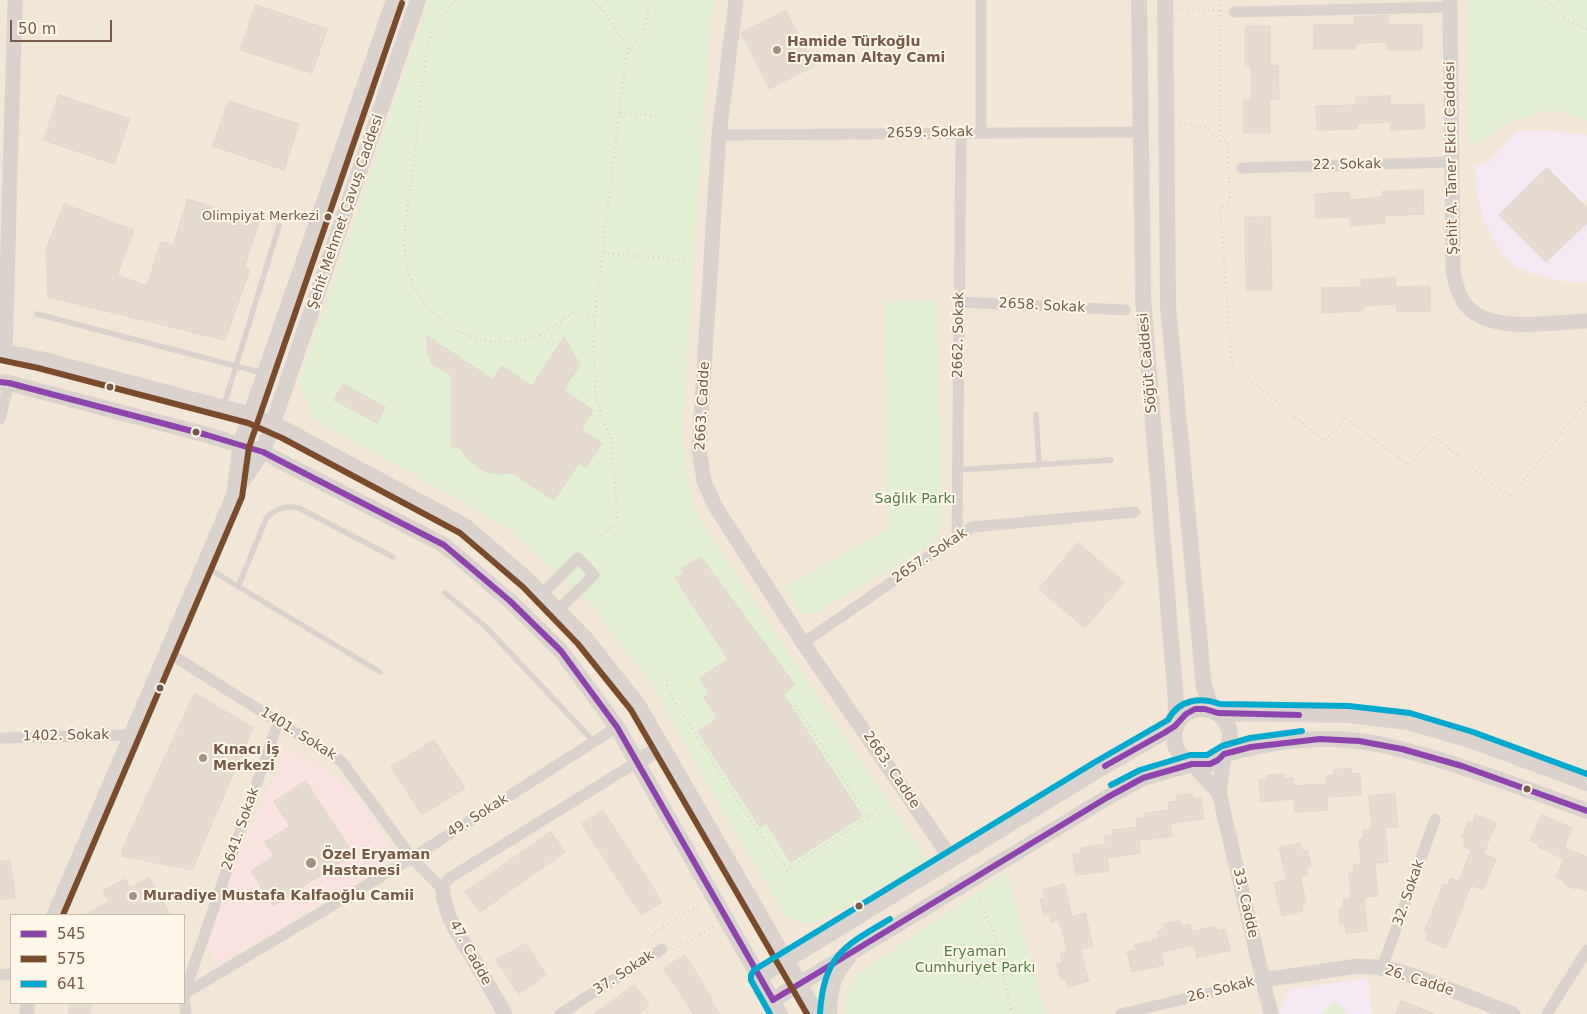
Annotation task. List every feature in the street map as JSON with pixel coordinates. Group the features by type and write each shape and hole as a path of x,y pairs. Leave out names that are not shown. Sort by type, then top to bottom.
{"main road":[{"name":"Şehit Mehmet Çavuş Caddesi","path":"240,445 394,0"},
{"name":"Şehit Mehmet Çavuş Caddesi","path":"263,452 418,0"},
{"name":"Söğüt Caddesi","path":"1140,0 1143,298 1176,703 1175,726"},
{"name":"Söğüt Caddesi","path":"1165,3 1168,306 1204,687 1209,701 1218,713"},
{"path":"3,351 251,415 286,430 465,526 529,581 558,610 585,638 638,705 817,1014"},
{"path":"5,383 263,452 444,545 510,601 561,651 617,728 777,1007 800,984 1116,792 1143,778 1192,764 1210,764 1218,760 1229,746 1230,737 1229,728 1218,713"},
{"path":"1192,764 1185,760 1175,748 1173,741 1175,726 1186,713 1202,708 1218,713 1349,715 1408,722 1470,740 1587,782"},
{"path":"760,976 1100,769 1175,726"},
{"path":"1224,754 1251,747 1285,742 1320,739 1359,741 1402,749 1462,766 1587,811"},
{"path":"637,762 662,747"},
{"path":"829,1014 832,982 852,952"}],"street":[{"path":"3,351 15,0"},
{"name":"2663. Cadde","path":"736,0 719,135 699,448 704,481 715,506 803,642 952,860"},
{"path":"981,0 981,133"},
{"path":"1234,12 1450,4"},
{"name":"Şehit A. Taner Ekici Caddesi","path":"1450,4 1453,271 1457,290 1463,302 1471,311 1482,318 1494,322 1508,324 1587,320"},
{"name":"2659. Sokak","path":"719,135 1141,132"},
{"name":"2662. Sokak","path":"957,538 961,133"},
{"name":"22. Sokak","path":"1242,168 1452,162"},
{"name":"2658. Sokak","path":"959,302 1125,310"},
{"path":"0,419 5,383"},
{"path":"234,494 240,445"},
{"path":"54,914 234,494 263,452"},
{"name":"2657. Sokak","path":"803,642 972,527 1135,512"},
{"path":"542,594 578,558 594,575 558,610"},
{"name":"1401. Sokak","path":"167,652 342,762 412,858 443,890"},
{"name":"2641. Sokak","path":"185,992 278,722"},
{"name":"49. Sokak","path":"185,994 412,858 617,728"},
{"name":"1402. Sokak","path":"0,738 131,735"},
{"name":"33. Cadde","path":"1224,754 1219,792 1272,1014"},
{"path":"443,890 446,882 451,877 637,762"},
{"path":"1192,764 1219,792"},
{"name":"32. Sokak","path":"1382,968 1435,819"},
{"name":"47. Cadde","path":"443,890 446,909 505,1014"},
{"name":"37. Sokak","path":"560,1014 662,949"},
{"path":"1548,1014 1587,950"},
{"name":"26. Cadde","path":"1263,980 1358,966 1382,968 1423,979 1513,1014"},
{"name":"26. Sokak","path":"1121,1014 1263,980"}],"lane":[{"path":"223,407 279,226"},
{"path":"36,314 265,373"},
{"path":"1036,414 1039,465"},
{"path":"957,470 1111,460"},
{"path":"238,587 266,519 274,511 285,507 298,508 393,558"},
{"path":"204,566 380,672"},
{"path":"445,593 485,626 594,742"}],"path":[{"path":"456,0 440,18 429,40 420,98 405,232 404,256 410,278 430,309 442,322 466,336 482,340 505,343 540,335 560,324 572,313 595,318"},
{"path":"593,0 604,11 629,49"},
{"path":"601,535 618,522 611,437 595,395 593,372 595,318 626,58 629,49 640,37 647,23 648,0"},
{"path":"1220,141 1221,0"},
{"path":"1546,0 1565,19 1587,29"},
{"path":"1165,3 1234,12"},
{"path":"620,113 659,116"},
{"path":"1166,121 1207,128 1220,141 1228,141 1230,206 1220,206 1232,366 1325,442 1346,418 1410,465 1434,437 1510,498 1587,401"},
{"path":"603,253 684,260"},
{"path":"540,335 555,345"},
{"path":"664,676 667,681 667,688 687,722 752,822 787,870 886,804"},
{"path":"792,699 868,817"},
{"path":"970,881 980,898 996,942 1012,1014"},
{"path":"714,896 652,934 666,955 726,919"}],"shaded area":[{"path":"0,0 1587,0 1587,1014 0,1014"},
{"path":"1517,131 1550,131 1587,135 1587,199 1579,207 1579,216 1587,225 1587,281 1576,283 1556,280 1516,267 1502,254 1484,222 1477,194 1476,166 1490,161"},
{"name":"Özel Eryaman Hastanesi","path":"287,748 338,777 373,817 397,857 218,965 208,948 232,869"},
{"path":"1368,978 1372,1014 1280,1014 1290,989"}],"green space":[{"path":"430,0 716,0 709,44 684,405 684,451 691,495 703,523 929,860 860,900 816,922 803,923 786,916 722,810 654,687 585,597 556,573 512,531 315,420 299,383"},
{"path":"1468,0 1587,0 1587,121 1554,110 1511,121 1470,149"},
{"name":"Sağlık Parkı","path":"884,301 938,301 942,524 937,537 927,547 816,613 801,613 784,589 888,528"},
{"name":"Eryaman Cumhuriyet Parkı","path":"1007,872 1046,1014 846,1014 848,993 858,974"},
{"path":"1334,1001 1348,1014 1322,1014"}],"building":[{"path":"256,5 327,29 312,73 241,50"},
{"name":"Hamide Türkoğlu Eryaman Altay Cami","path":"786,11 814,66 769,89 741,33"},
{"path":"1388,16 1388,25 1422,25 1422,50 1388,50 1388,42 1355,43 1355,49 1314,49 1314,25 1354,25 1354,17"},
{"path":"1246,26 1270,26 1270,66 1278,65 1279,99 1269,100 1270,133 1244,133 1244,100 1252,100 1251,66 1246,66"},
{"path":"59,95 130,119 114,164 44,140"},
{"path":"1390,96 1390,105 1424,104 1425,129 1391,130 1391,122 1357,124 1357,129 1317,130 1316,106 1356,105 1356,98"},
{"path":"229,101 299,124 284,170 213,146"},
{"path":"1547,168 1587,208 1587,223 1546,262 1499,215"},
{"path":"1423,190 1424,214 1384,216 1385,223 1351,226 1350,217 1316,218 1315,194 1349,192 1349,200 1383,197 1382,192"},
{"path":"188,199 259,222 244,268 250,269 225,340 48,297 46,249 64,204 134,230 117,275 147,286 161,242 173,245"},
{"path":"1270,217 1272,290 1246,290 1245,218"},
{"path":"1395,278 1396,287 1430,286 1430,311 1397,312 1396,304 1363,306 1363,311 1322,313 1322,288 1362,287 1361,280"},
{"path":"427,336 493,380 502,366 532,386 564,337 580,365 563,390 593,410 581,430 602,443 586,467 579,463 554,500 512,473 499,474 487,472 467,458 459,447 452,447 452,376 430,362 432,358 428,356"},
{"path":"343,384 385,407 377,423 334,400"},
{"path":"1078,543 1124,582 1085,628 1039,589"},
{"path":"701,557 795,685 783,694 862,816 791,862 766,823 760,827 698,731 718,718 704,697 709,694 700,678 728,659 675,578 684,573 682,569"},
{"name":"Kınacı İş Merkezi","path":"195,693 253,728 192,870 122,856 122,850"},
{"path":"434,740 465,788 422,815 391,767"},
{"path":"1351,769 1351,774 1360,773 1361,795 1327,797 1328,810 1295,812 1294,799 1261,802 1259,780 1268,779 1267,775 1284,774 1284,779 1293,778 1293,786 1327,784 1326,776 1335,775 1334,770"},
{"path":"306,781 353,854 273,906 251,871 274,856 265,842 290,826 274,802"},
{"path":"1192,794 1193,799 1201,798 1204,819 1170,823 1172,836 1139,840 1140,853 1107,858 1109,871 1076,875 1073,854 1081,853 1081,848 1106,844 1105,836 1113,835 1112,830 1137,827 1136,819 1145,818 1144,813 1169,810 1168,802 1176,801 1176,796"},
{"path":"1395,794 1398,827 1385,828 1388,862 1375,863 1378,896 1364,897 1367,931 1346,933 1345,924 1340,924 1339,908 1344,908 1343,899 1351,899 1349,874 1354,873 1353,865 1361,864 1359,839 1364,839 1363,830 1372,830 1369,796"},
{"path":"603,810 662,902 641,915 582,824"},
{"path":"1476,815 1496,823 1483,854 1496,859 1483,890 1471,885 1446,948 1426,940 1429,932 1425,930 1443,884 1448,886 1451,878 1459,881 1471,850 1463,846 1467,838 1462,837 1468,822 1473,823"},
{"path":"1542,815 1572,828 1564,847 1587,857 1587,891 1564,884 1565,881 1556,877 1564,859 1538,847 1539,845 1530,841"},
{"path":"551,832 565,852 480,912 465,892"},
{"path":"1300,843 1302,851 1307,850 1311,866 1306,867 1308,875 1300,877 1306,902 1301,903 1303,911 1282,916 1274,883 1287,880 1279,848"},
{"path":"10,860 15,898 0,900 0,862"},
{"name":"Muradiye Mustafa Kalfaoğlu Camii","path":"149,877 169,914 87,914 109,901 103,891 125,879 130,888"},
{"path":"1064,884 1072,917 1085,913 1093,946 1080,949 1089,981 1068,987 1066,979 1061,980 1057,964 1062,963 1060,954 1068,952 1059,920 1051,922 1049,914 1044,915 1040,899 1045,898 1043,890"},
{"path":"1180,921 1181,926 1190,924 1191,932 1216,926 1217,931 1225,929 1230,950 1197,958 1194,945 1161,952 1164,965 1132,972 1127,952 1135,950 1134,945 1159,939 1157,931 1165,929 1164,924"},
{"path":"526,944 546,974 519,994 496,960"},
{"path":"685,955 720,1014 694,1014 664,969"},
{"path":"635,985 649,1005 637,1014 594,1014"},
{"path":"1401,1001 1433,1013 1433,1014 1396,1014"},
{"path":"70,1004 91,1004 90,1014 69,1014"}],"transit line":[{"name":"575","path":"63,914 242,497 249,447 402,3"},
{"name":"575","path":"0,360 38,368 248,423 282,438 460,533 523,587 578,644 631,710 807,1014"},
{"name":"545","path":"0,382 207,435 263,452 444,545 510,601 561,651 617,727 773,1000 1108,797 1143,778 1192,764 1210,764 1224,754 1251,747 1320,739 1359,741 1402,749 1462,766 1587,811"},
{"name":"641","path":"770,1014 751,980 754,970 1095,762 1168,720 1184,704 1198,700 1220,704 1349,706 1410,713 1473,732 1587,774"},
{"name":"545","path":"1105,766 1164,733 1175,726 1186,714 1195,709 1205,709 1218,713 1299,715"},
{"name":"641","path":"1111,785 1140,770 1190,755 1207,755 1222,746 1250,738 1302,731"},
{"name":"641","path":"820,1014 826,978 831,966 839,955 860,937 890,919"}],"place":[{"name":"Hamide Türkoğlu Eryaman Altay Cami","path":"777,50"},
{"name":"Olimpiyat Merkezi","path":"328,217"},
{"name":"Kınacı İş Merkezi","path":"203,758"},
{"name":"Özel Eryaman Hastanesi","path":"311,863"},
{"name":"Muradiye Mustafa Kalfaoğlu Camii","path":"133,896"}]}
